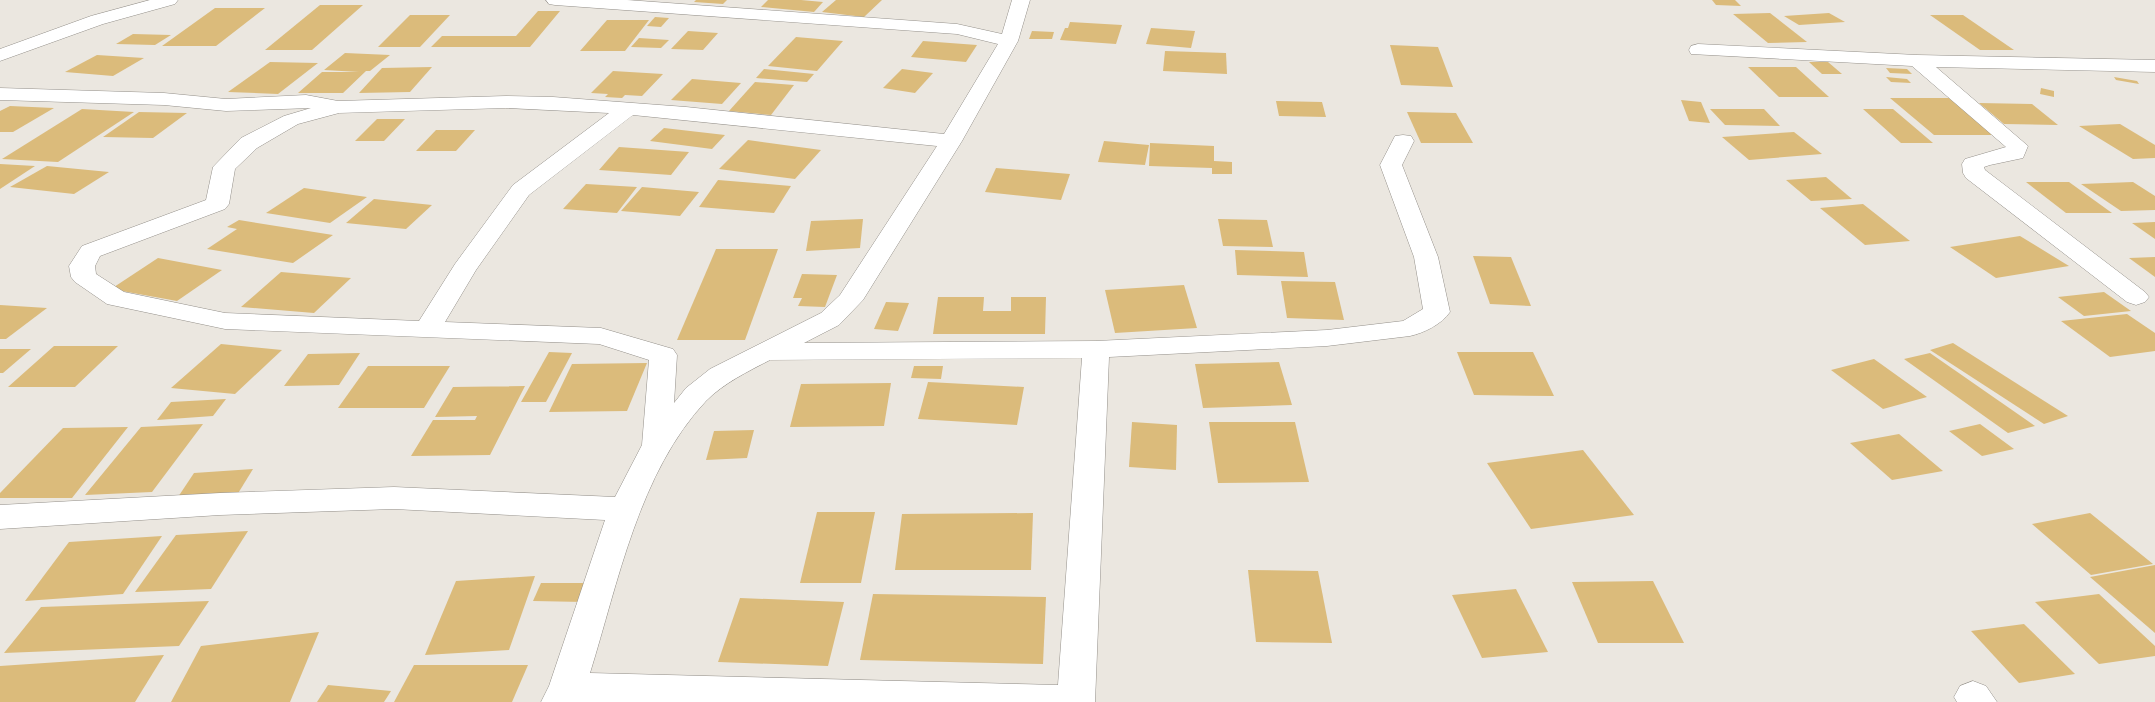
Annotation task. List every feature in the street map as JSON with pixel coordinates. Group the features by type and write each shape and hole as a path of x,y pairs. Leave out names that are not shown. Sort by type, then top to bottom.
{"street":[{"path":"0,55 97,20 169,0"},
{"path":"555,0 632,2 957,29 1009,41"},
{"path":"957,29 1008,11 1009,41 951,141 850,300 830,319 720,375 696,395 657,445 625,509 563,695 1076,702 1096,349"},
{"path":"1698,50 1917,60 2155,66"},
{"path":"1917,60 2017,146 2015,153 1973,164 1974,173 2136,297"},
{"path":"0,94 164,99 226,105 306,101 338,106 506,102 686,113 848,132 951,141"},
{"path":"338,106 291,120 249,143 224,167 217,204 91,251 82,266 84,277 116,298 225,321 601,336 663,355 657,445"},
{"path":"427,329 464,269 521,190 546,169 628,109"},
{"path":"764,352 1096,349 1327,338 1410,328 1436,312 1426,256 1391,165 1403,141"},
{"path":"0,517 220,504 394,498 625,509"}],"building":[{"path":"696,0 727,0 723,4 694,2"},
{"path":"768,0 823,2 814,12 761,7"},
{"path":"836,0 882,0 864,17 822,12"},
{"path":"1712,0 1735,0 1741,6 1716,5"},
{"path":"320,5 363,5 312,50 265,50"},
{"path":"215,8 265,8 216,46 162,46"},
{"path":"538,11 560,11 530,47 431,47 442,36 516,36"},
{"path":"1770,13 1807,42 1768,43 1733,14"},
{"path":"1829,13 1845,22 1799,25 1784,16"},
{"path":"410,15 450,15 420,47 378,47"},
{"path":"1930,15 1963,15 2014,50 1980,50"},
{"path":"655,17 669,18 661,27 647,26"},
{"path":"607,20 649,20 625,51 580,51"},
{"path":"1070,22 1122,25 1116,44 1060,40"},
{"path":"1151,28 1195,31 1191,48 1146,44"},
{"path":"688,31 718,33 703,50 671,49"},
{"path":"1032,31 1054,32 1052,39 1029,39"},
{"path":"133,34 171,35 155,45 116,44"},
{"path":"796,37 843,41 817,71 768,66"},
{"path":"639,38 669,40 661,48 631,47"},
{"path":"923,41 977,45 966,62 911,57"},
{"path":"1390,45 1438,47 1453,87 1401,85"},
{"path":"1165,51 1226,53 1227,74 1163,71"},
{"path":"345,53 390,55 370,71 366,71 343,93 298,93 322,72 359,72 324,70"},
{"path":"97,55 144,58 113,76 65,72"},
{"path":"270,62 318,63 278,94 228,92"},
{"path":"1809,62 1828,62 1842,74 1822,74"},
{"path":"432,67 410,92 359,93 382,68"},
{"path":"1748,67 1796,67 1829,97 1779,97"},
{"path":"1886,68 1907,69 1912,74 1890,73"},
{"path":"764,69 814,74 807,82 756,78"},
{"path":"902,69 933,73 915,93 883,88"},
{"path":"613,71 663,74 642,96 605,97 608,94 591,93"},
{"path":"1886,77 1907,79 1911,83 1891,82"},
{"path":"2114,77 2137,81 2139,84 2116,80"},
{"path":"692,79 741,83 722,104 671,100"},
{"path":"755,82 794,85 771,115 729,111"},
{"path":"2041,88 2054,91 2054,97 2040,94"},
{"path":"1890,98 1949,98 1996,135 1934,135"},
{"path":"1681,100 1701,102 1710,123 1689,121"},
{"path":"1276,101 1322,102 1326,117 1279,116"},
{"path":"1979,103 2032,104 2058,125 2004,124"},
{"path":"10,106 54,108 13,132 0,132 0,111"},
{"path":"82,109 134,112 58,162 2,159"},
{"path":"1710,109 1764,109 1780,126 1725,125"},
{"path":"1863,109 1893,109 1933,143 1901,143"},
{"path":"139,112 187,113 153,138 103,137"},
{"path":"1407,112 1456,113 1473,143 1421,143"},
{"path":"377,119 405,119 384,141 355,141"},
{"path":"2120,124 2155,145 2155,158 2133,159 2079,126"},
{"path":"664,128 725,135 712,149 650,141"},
{"path":"436,130 475,130 456,151 416,151"},
{"path":"1794,132 1822,154 1749,160 1722,137"},
{"path":"748,140 821,150 795,179 719,169"},
{"path":"1104,141 1149,145 1145,165 1098,162"},
{"path":"1150,143 1214,146 1214,161 1232,162 1232,174 1212,174 1212,168 1149,166"},
{"path":"619,147 689,152 671,175 599,170"},
{"path":"0,164 35,166 0,189"},
{"path":"47,166 109,172 74,194 10,187"},
{"path":"996,168 1070,174 1061,200 985,192"},
{"path":"1826,177 1852,199 1811,201 1786,180"},
{"path":"718,180 791,186 774,213 699,207"},
{"path":"2026,182 2069,182 2112,213 2066,213"},
{"path":"2133,182 2155,196 2155,210 2121,211 2081,184"},
{"path":"586,184 637,187 617,213 563,209"},
{"path":"642,187 699,192 680,216 621,211"},
{"path":"304,188 367,197 330,223 266,213"},
{"path":"374,199 432,205 406,229 346,223"},
{"path":"1863,204 1910,241 1865,245 1820,208"},
{"path":"863,219 860,248 806,251 811,221"},
{"path":"1218,219 1267,220 1273,247 1223,246"},
{"path":"239,220 333,235 293,263 207,249 237,229 227,227"},
{"path":"2155,222 2155,239 2132,223"},
{"path":"2020,236 2069,266 1996,278 1950,247"},
{"path":"716,249 778,249 745,340 677,340"},
{"path":"1235,250 1304,252 1308,277 1237,275"},
{"path":"1473,256 1511,257 1531,306 1490,304"},
{"path":"2155,257 2155,277 2129,258"},
{"path":"158,258 222,270 177,301 111,289"},
{"path":"281,272 351,278 314,313 241,307"},
{"path":"802,274 837,275 825,307 798,306 802,298 793,298"},
{"path":"1281,281 1335,282 1344,320 1287,318"},
{"path":"1184,285 1197,328 1115,333 1105,290"},
{"path":"2104,292 2131,311 2084,316 2058,297"},
{"path":"938,297 984,297 983,311 1011,311 1011,297 1046,297 1045,334 933,334"},
{"path":"886,302 909,303 898,331 874,329"},
{"path":"0,305 47,308 6,339 0,339"},
{"path":"2127,314 2155,333 2155,351 2110,357 2061,321"},
{"path":"1953,343 2068,416 2044,424 1930,350"},
{"path":"221,344 282,350 235,394 171,388"},
{"path":"54,346 118,346 75,387 8,387"},
{"path":"0,349 31,349 3,373 0,373"},
{"path":"549,352 572,353 546,402 521,402"},
{"path":"1457,352 1533,352 1554,396 1474,395"},
{"path":"360,353 339,385 284,386 308,354"},
{"path":"1930,353 2035,426 2008,433 1904,359"},
{"path":"1874,359 1927,397 1883,409 1831,370"},
{"path":"1279,362 1292,405 1203,408 1195,364"},
{"path":"647,363 627,411 549,412 572,364"},
{"path":"368,366 450,366 424,408 338,408"},
{"path":"914,366 943,366 941,379 911,378"},
{"path":"928,382 1024,387 1017,425 918,419"},
{"path":"891,383 884,426 790,427 801,384"},
{"path":"525,386 490,455 411,456 433,420 475,420 477,416 435,417 453,387"},
{"path":"226,399 213,416 157,420 171,402"},
{"path":"1132,422 1177,425 1176,470 1129,467"},
{"path":"1209,422 1295,422 1309,482 1218,483"},
{"path":"203,424 152,492 85,495 141,427"},
{"path":"1980,424 2014,449 1982,456 1949,431"},
{"path":"128,427 72,498 0,498 0,493 63,428"},
{"path":"754,430 747,458 706,460 714,431"},
{"path":"1899,434 1943,471 1892,480 1850,443"},
{"path":"1583,450 1634,515 1531,529 1487,463"},
{"path":"253,469 237,495 176,500 194,473"},
{"path":"817,512 875,512 861,583 800,583"},
{"path":"1033,513 1031,570 895,570 902,514"},
{"path":"2090,513 2153,564 2091,575 2032,524"},
{"path":"248,531 211,589 135,592 176,535"},
{"path":"162,536 123,594 25,601 69,542"},
{"path":"2155,565 2155,633 2090,577"},
{"path":"1248,570 1318,571 1332,643 1256,642"},
{"path":"535,576 509,650 425,655 456,581"},
{"path":"1653,581 1684,643 1598,643 1572,582"},
{"path":"541,583 592,583 584,602 533,601"},
{"path":"1516,589 1548,652 1482,658 1452,595"},
{"path":"873,594 1046,597 1043,664 860,660"},
{"path":"2099,594 2155,646 2155,656 2099,664 2035,602"},
{"path":"740,598 844,602 828,666 718,662"},
{"path":"209,601 179,646 4,653 41,607"},
{"path":"2024,624 2075,674 2019,683 1971,631"},
{"path":"319,632 290,702 171,702 201,646"},
{"path":"164,655 135,702 0,702 0,666"},
{"path":"414,665 528,665 512,702 394,702"},
{"path":"328,685 391,691 384,702 317,702"}]}
